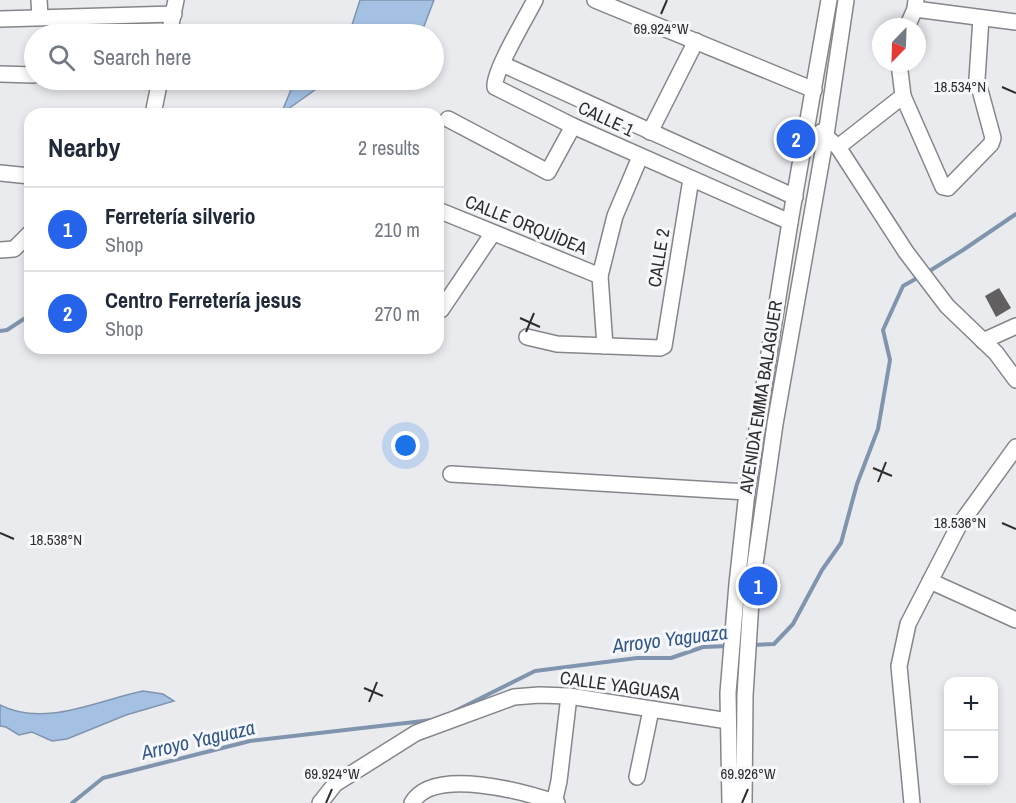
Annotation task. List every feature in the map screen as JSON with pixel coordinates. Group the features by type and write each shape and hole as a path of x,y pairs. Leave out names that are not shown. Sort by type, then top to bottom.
{"street":[{"path":"39,0 40,16"},
{"name":"CALLE 1","path":"535,0 502,64 494,83 495,87 640,157 790,222"},
{"path":"595,0 814,90"},
{"name":"AVENIDA EMMA BALAGUER","path":"744,803 747,492 790,222 829,0"},
{"name":"AVENIDA EMMA BALAGUER","path":"730,803 728,693 745,585 826,135 846,0"},
{"path":"915,4 981,18 1016,22"},
{"path":"0,19 175,7 171,24"},
{"path":"900,72 903,96 943,187 948,188 991,144 993,138 976,79 981,18"},
{"path":"650,132 696,41"},
{"path":"502,64 795,197"},
{"path":"0,74 24,75"},
{"path":"154,108 158,90"},
{"path":"838,147 903,96"},
{"path":"448,119 548,172 573,126"},
{"path":"808,124 826,135 838,147 906,252 947,306 996,353 1016,380"},
{"path":"526,338 557,344 606,346 600,276 615,216 640,157"},
{"path":"0,173 24,175"},
{"name":"CALLE 2","path":"606,346 660,348 666,343 691,180"},
{"name":"CALLE ORQUÍDEA","path":"444,213 600,276"},
{"path":"444,306 493,233"},
{"path":"0,250 14,249 24,239"},
{"path":"983,341 1016,326"},
{"path":"758,423 775,424"},
{"path":"912,803 899,666 908,624 958,527 1016,447"},
{"path":"451,474 747,492"},
{"path":"930,581 1016,620"},
{"path":"412,803 419,794 446,784 476,783 555,803 560,781 569,696"},
{"name":"CALLE YAGUASA","path":"320,803 335,784 416,733 514,697 569,696 728,721"},
{"path":"637,777 651,710"}],"water":[{"path":"360,0 434,0 425,24 352,24"},
{"path":"291,90 315,90 289,108 283,108"},
{"path":"143,691 163,694 174,701 126,715 67,739 52,741 32,732 19,735 0,726 0,705 35,714 53,713"}],"building":[{"path":"999,288 1011,308 996,317 985,296"}],"waterway":[{"name":"Arroyo Yaguaza","path":"928,272 1016,214"},
{"name":"Arroyo Yaguaza","path":"752,645 774,644 793,624 822,570 841,543 857,484 878,429 890,360 883,330 903,286 919,277"},
{"path":"0,331 7,330 24,319"},
{"name":"Arroyo Yaguaza","path":"455,711 535,671 637,658 671,658 703,647 729,646"},
{"name":"Arroyo Yaguaza","path":"72,803 103,778 250,741 432,720"}],"place":[{"name":"Centro Ferretería jesus","path":"796,139"},
{"name":"Ferretería silverio","path":"758,586"}]}
